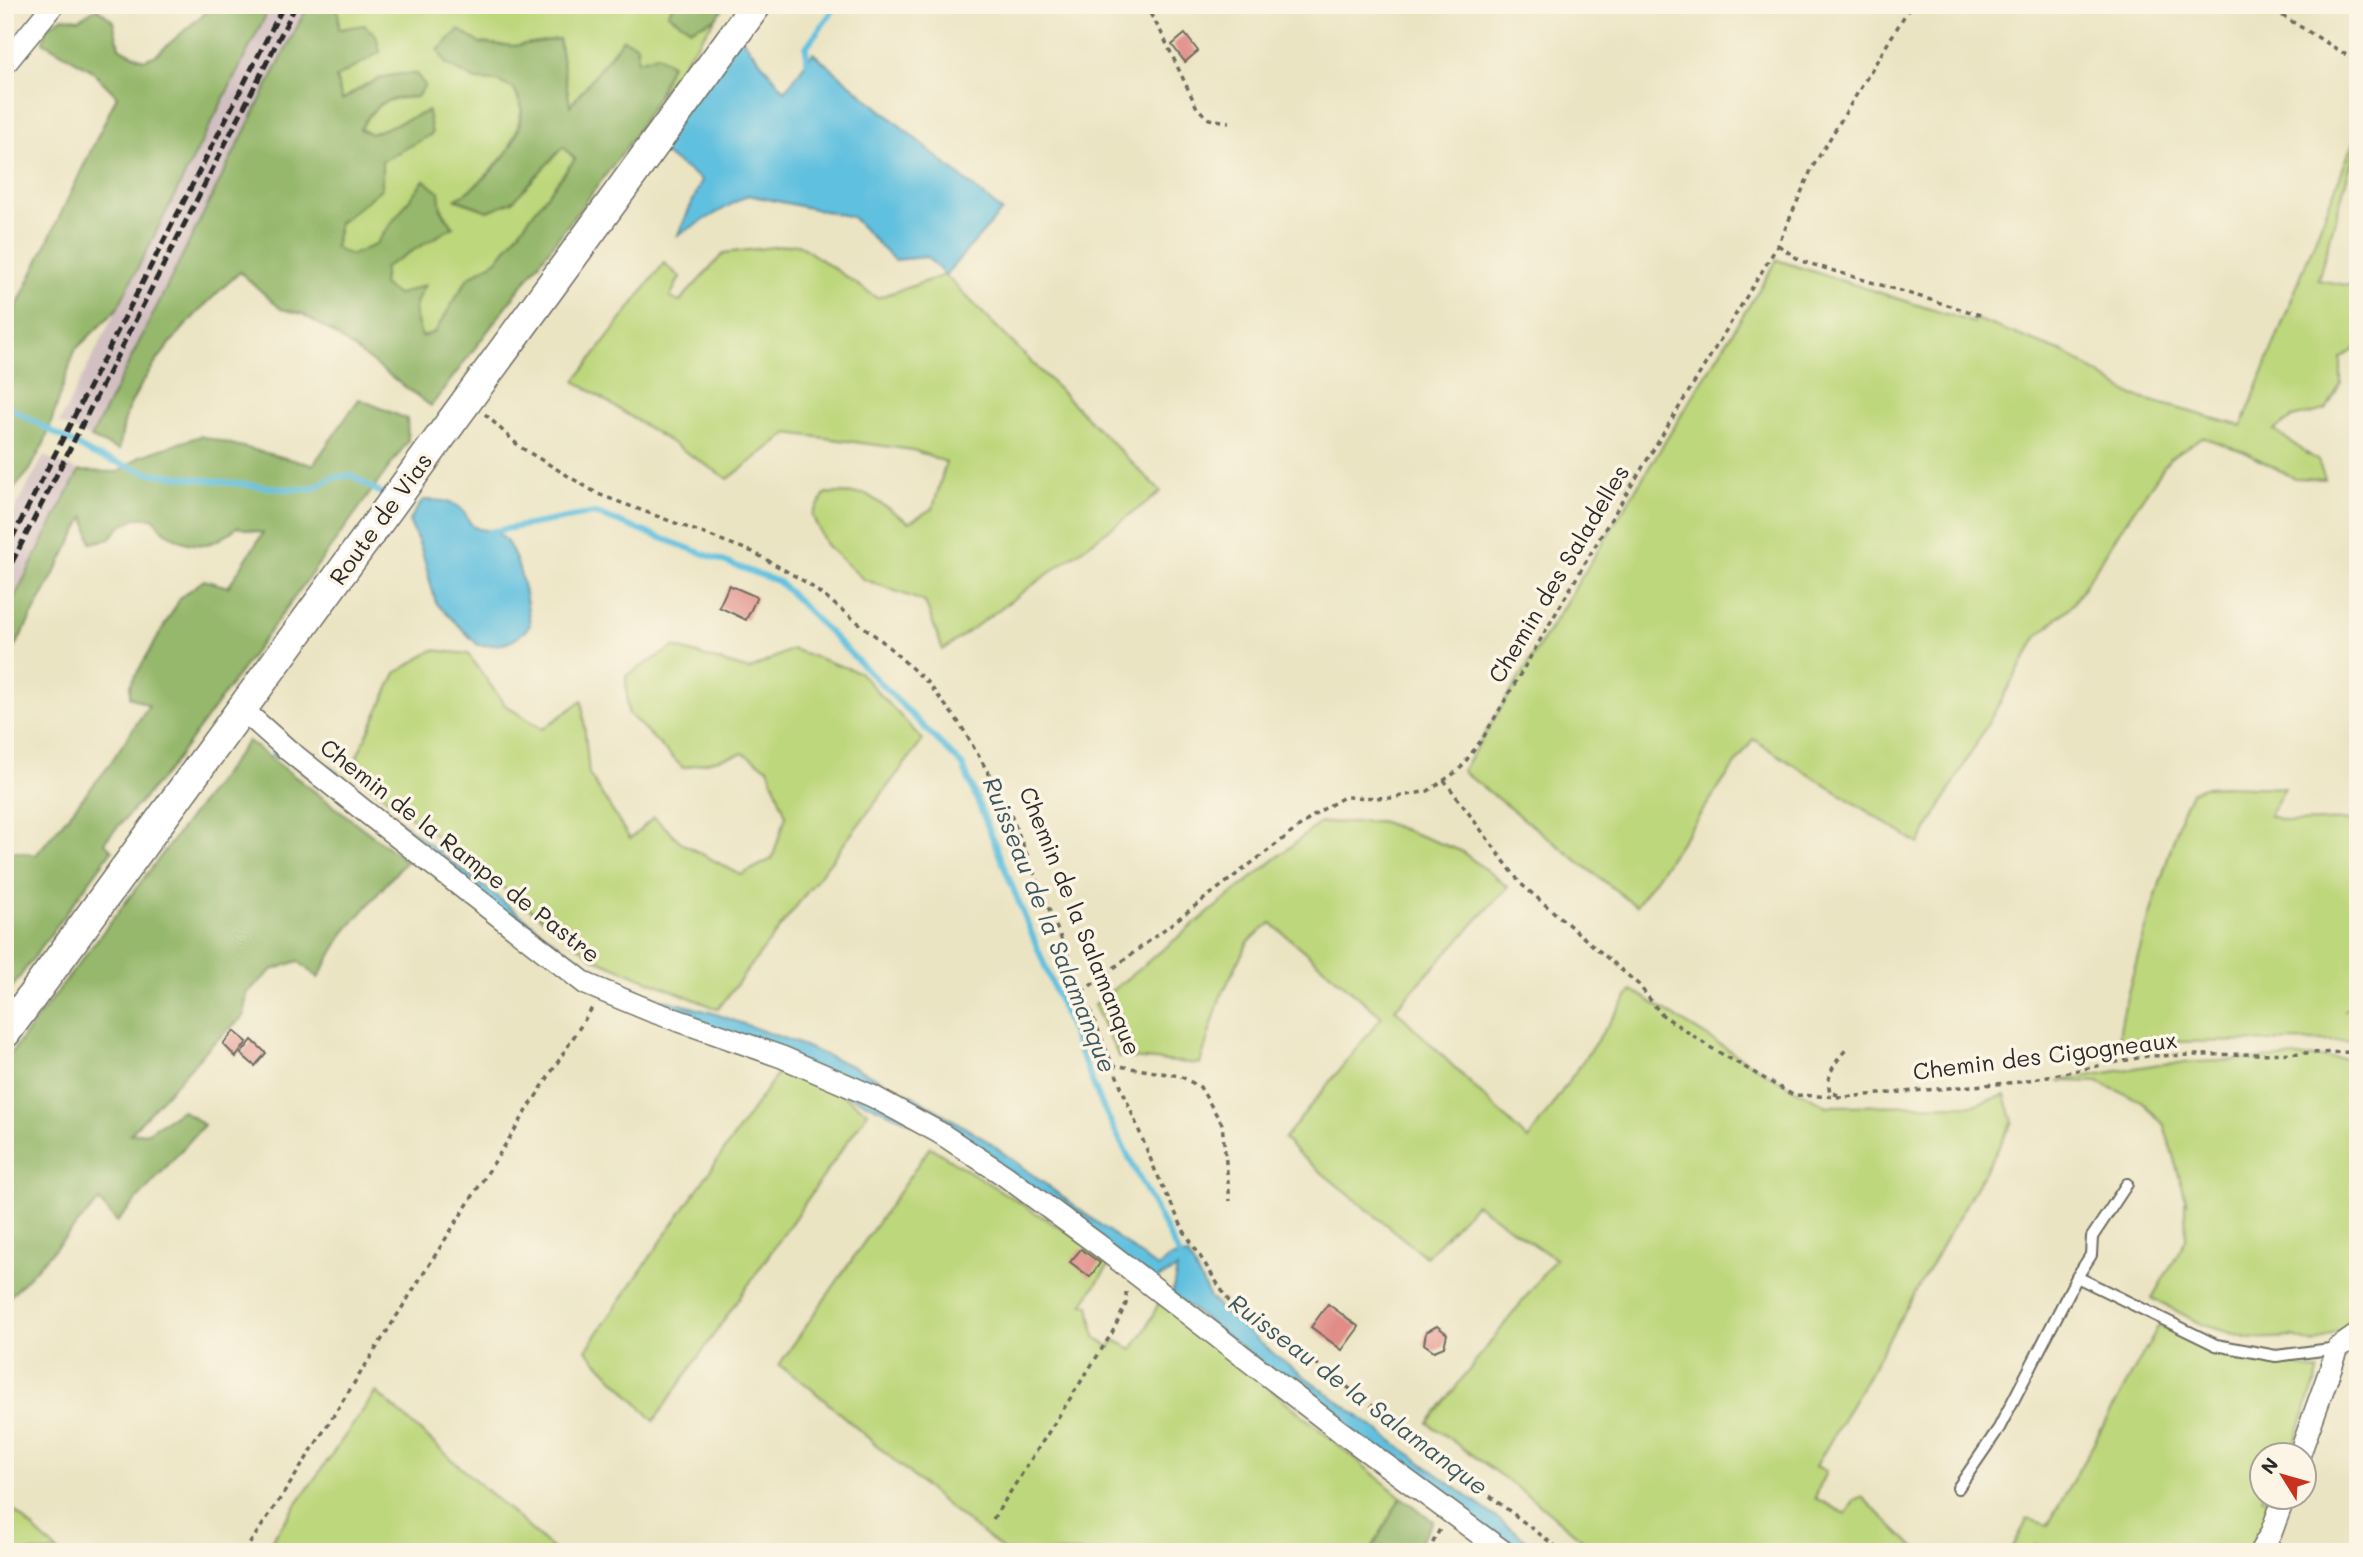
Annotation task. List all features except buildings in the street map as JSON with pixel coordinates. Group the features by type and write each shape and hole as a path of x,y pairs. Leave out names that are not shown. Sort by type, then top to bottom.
{"main road":[{"name":"Route de Vias","path":"5,1033 749,14"}],"street":[{"path":"5,64 53,5"},
{"name":"Chemin de la Rampe de Pastre","path":"242,709 337,789 586,984 652,1011 782,1057 872,1097 940,1133 1125,1265 1341,1432 1504,1552"},
{"path":"2304,1442 2338,1348 2358,1334"},
{"path":"2260,1552 2272,1533 2279,1512"}],"lane":[{"path":"1958,1488 1999,1428 2091,1255 2092,1237 2127,1184"},
{"path":"2077,1277 2216,1345 2276,1356 2338,1348"}],"path":[{"path":"1145,5 1161,32 1197,108 1209,119 1229,122"},
{"name":"Chemin des Saladelles","path":"1082,992 1320,811 1344,797 1392,798 1428,791 1459,770 1483,738 1605,529 1778,245 1812,168 1911,5"},
{"path":"2265,5 2358,62"},
{"path":"1778,245 1801,261 1984,316"},
{"name":"Chemin de la Salamanque","path":"467,401 496,422 520,447 598,494 753,552 807,583 882,640 928,682 960,724 1006,803 1155,1170 1184,1231 1228,1300 1333,1376 1563,1552"},
{"name":"Chemin des Cigogneaux","path":"1444,780 1521,884 1639,985 1661,1014 1708,1046 1793,1095 1844,1097 2019,1082 2147,1056 2358,1052"},
{"path":"244,1552 292,1482 603,991"},
{"path":"1844,1097 1830,1092 1827,1082 1831,1069 1847,1048"},
{"path":"1112,1065 1180,1076 1200,1087 1222,1124 1230,1201"},
{"path":"993,1519 1112,1333 1126,1304 1125,1265"}],"shaded area":[{"path":"271,5 308,5 91,438 59,423"},
{"path":"44,456 79,471 5,616 5,527"}],"green space":[{"path":"214,5 271,5 117,309 75,350 45,441 30,470 5,499 5,320 13,314 117,96 91,70 43,42 46,28 63,17 79,19 97,8 113,21 119,47 144,60 156,55"},
{"path":"308,5 338,5 339,29 364,25 376,35 380,52 336,78 342,100 368,84 394,75 416,74 425,85 417,97 397,98 382,103 371,112 360,129 371,134 428,111 432,134 382,161 382,188 339,223 335,248 351,255 375,245 424,180 439,192 441,210 453,227 385,267 383,285 397,295 425,285 417,299 415,311 422,337 435,332 468,278 497,260 575,159 563,147 513,201 488,211 456,199 500,162 515,137 522,107 514,89 497,81 476,80 446,64 438,50 459,30 480,43 513,46 559,39 570,106 623,39 637,45 638,61 657,55 671,64 657,98 629,144 431,406 330,331 302,314 281,309 240,272 178,334 151,369 127,412 119,450 91,438"},
{"path":"338,5 673,5 668,14 691,29 716,18 657,98 671,64 570,106 559,39 513,46 480,43 458,30 476,80 497,81 514,89 522,108 508,151 478,185 456,200 488,211 513,201 563,146 575,159 497,260 468,278 435,332 422,337 415,311 424,286 397,295 383,285 385,267 453,227 424,180 375,245 351,256 335,249 339,223 382,188 382,161 432,134 427,112 371,134 359,130 382,103 417,97 366,84 342,100 336,78 380,51 339,29"},
{"path":"673,5 726,5 716,18 691,29 668,14"},
{"path":"2358,130 2358,139 2318,280 2358,287 2358,347 2341,359 2341,383 2326,410 2292,418 2274,430 2318,461 2325,479 2294,478 2245,452 2202,437 2170,458 2073,604 2038,636 1919,844 1753,739 1636,906 1462,771 1777,260 1974,323 1976,319 2065,353 2133,396 2242,426"},
{"path":"798,244 877,298 945,275 1161,492 943,650 925,602 863,579 826,545 812,515 826,493 866,494 909,522 933,508 946,462 913,450 788,433 728,479 575,381 664,263 680,277 670,297 679,302 724,253"},
{"path":"359,399 407,419 408,441 168,771 104,842 112,850 5,997 5,850 36,855 105,771 149,705 130,697 130,685 181,597 204,580 228,587 263,533 237,527 220,539 191,544 173,537 153,518 136,518 120,527 109,539 91,543 85,516 5,666 5,616 79,471 118,472 141,456 200,436 313,465"},
{"path":"674,647 749,670 792,649 859,672 923,740 718,1009 595,959 367,783 357,756 396,673 433,650 468,654 505,705 542,729 582,701 589,774 630,839 654,817 683,844 741,875 772,859 786,816 768,768 743,753 683,768 628,713 626,676"},
{"path":"248,741 406,861 344,933 318,978 298,961 272,970 247,993 244,1016 210,1046 130,1134 148,1132 182,1110 204,1125 117,1222 99,1201 5,1302 5,1061"},
{"path":"2204,787 2285,788 2269,816 2291,822 2358,820 2358,1002 2343,1011 2358,1004 2358,1041 2120,1042 2134,969 2182,812 2191,792"},
{"path":"1380,821 1461,851 1508,887 1395,1009 1528,1140 1632,990 1769,1075 1827,1106 1973,1105 2005,1095 2013,1122 1816,1466 1826,1471 1815,1498 1846,1514 1854,1501 1862,1497 1919,1552 1597,1552 1537,1502 1428,1423 1555,1259 1476,1204 1426,1257 1284,1139 1382,1017 1271,923 1248,942 1220,998 1200,1064 1119,1057 1094,1005 1320,823"},
{"path":"2298,1057 2358,1059 2358,1324 2314,1344 2294,1337 2250,1339 2201,1324 2152,1298 2186,1239 2185,1202 2187,1203 2164,1125 2142,1101 2097,1082 2058,1081 2159,1064"},
{"path":"784,1064 827,1085 868,1112 654,1421 586,1350"},
{"path":"930,1147 1112,1260 1083,1304 1089,1305 1095,1337 1110,1347 1115,1340 1132,1349 1147,1327 1161,1298 1401,1497 1370,1552 1006,1552 946,1505 808,1386 779,1365"},
{"path":"2159,1325 2199,1347 2319,1371 2295,1442 2248,1442 2248,1512 2269,1512 2262,1531 2248,1552 2045,1552 2037,1545 2034,1552 2010,1552 2028,1519 2048,1525"},
{"path":"376,1392 556,1552 263,1552"},
{"path":"1401,1497 1433,1521 1414,1552 1370,1552"},
{"path":"5,1502 58,1552 5,1552"}],"water":[{"path":"739,35 785,91 813,53 1002,211 945,275 927,257 894,260 852,217 748,195 678,235 702,180 654,147"},
{"path":"423,500 451,503 464,512 473,526 498,533 505,540 517,562 529,615 530,625 519,637 507,643 478,645 436,603 421,548 409,521"},
{"path":"285,735 305,757 309,751 589,968 651,996 713,1013 854,1067 913,1096 986,1140 1158,1268 1169,1258 1188,1255 1209,1296 1220,1309 1274,1354 1543,1552 1509,1552 1172,1294 1177,1269 1151,1282 967,1146 625,1000 279,755 276,758 272,755"}],"waterway":[{"path":"807,62 806,47 837,5"},
{"path":"5,405 94,455 149,473 284,489 311,489 332,478 351,475 387,497"},
{"name":"Ruisseau de la Salamanque","path":"489,532 594,513 779,582 963,766 1101,1103 1182,1261"}],"railway":[{"path":"5,552 284,5"},
{"path":"5,576 296,5"}]}
